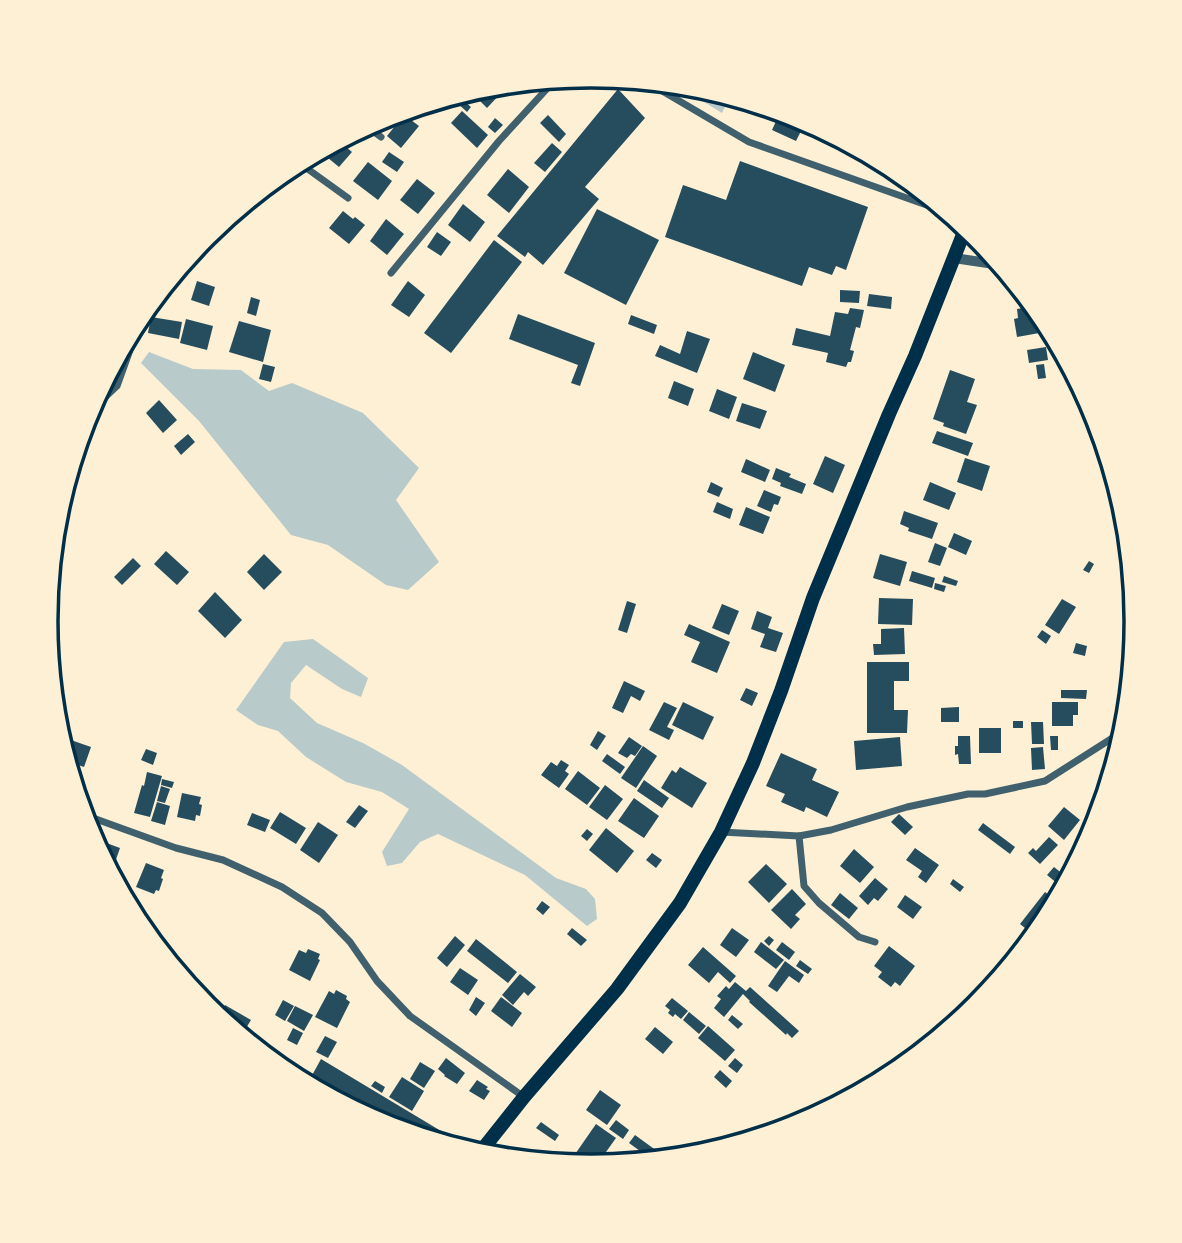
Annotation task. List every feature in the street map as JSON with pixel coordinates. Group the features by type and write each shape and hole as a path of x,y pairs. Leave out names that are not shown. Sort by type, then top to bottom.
{"main road":[{"path":"486,1145 617,989 680,903 721,832 753,763 813,598 962,238"}],"street":[{"path":"391,273 499,141 546,90"},
{"path":"667,94 749,142 923,204"},
{"path":"376,134 381,137"},
{"path":"309,170 348,198"},
{"path":"954,258 985,263"},
{"path":"112,389 117,386 126,360"},
{"path":"721,832 799,836 831,830 907,807 1045,781 1111,739"},
{"path":"95,819 176,848 223,860 282,887 322,912 350,942 377,981 410,1016 524,1097"},
{"path":"799,836 804,886 819,903 859,937 875,942"}],"shaded area":[{"path":"699,99 726,105 722,113"},
{"path":"149,352 193,369 241,370 269,391 292,383 363,413 419,468 396,500 439,562 408,590 386,585 328,545 291,535 199,421 141,363"},
{"path":"313,639 368,678 361,697 342,689 306,665 291,683 290,698 317,723 363,743 402,765 556,878 586,889 595,899 597,919 587,926 525,875 438,834 420,842 402,863 387,866 382,852 409,809 382,792 346,782 306,757 278,731 258,725 236,710 284,642"}],"building":[{"path":"618,89 645,118 585,187 599,199 543,265 528,252 525,257 497,236"},
{"path":"498,96 487,108 479,100"},
{"path":"466,103 471,107 467,112 459,105"},
{"path":"462,111 488,135 477,148 451,123"},
{"path":"548,115 566,134 559,142 540,123"},
{"path":"495,118 503,125 495,133 488,127"},
{"path":"411,120 419,126 401,148 387,136 395,126"},
{"path":"776,122 801,132 796,141 772,130"},
{"path":"552,143 562,152 545,172 534,163"},
{"path":"347,148 352,152 339,167 328,158"},
{"path":"389,152 404,162 397,172 382,162"},
{"path":"740,161 868,207 846,270 836,266 832,275 809,267 802,286 665,237 683,185 726,200"},
{"path":"368,162 392,181 378,200 353,181"},
{"path":"508,169 529,187 509,213 487,195"},
{"path":"417,179 435,193 418,214 400,200"},
{"path":"463,204 485,222 470,242 448,225"},
{"path":"597,209 659,240 626,305 564,273"},
{"path":"343,211 365,225 349,244 329,228"},
{"path":"386,219 404,234 387,255 370,241"},
{"path":"437,232 451,242 441,256 427,247"},
{"path":"494,240 522,262 451,353 424,333"},
{"path":"197,281 215,287 209,306 191,300"},
{"path":"408,281 425,295 409,317 391,305"},
{"path":"840,290 860,291 859,303 840,302"},
{"path":"869,294 892,297 891,309 867,306"},
{"path":"251,297 260,300 256,316 247,313"},
{"path":"850,308 864,310 860,328 856,327 850,350 854,351 851,362 848,362 846,367 826,362 828,353 792,345 796,328 830,336 835,312 848,314"},
{"path":"1022,308 1039,333 1017,337 1014,319 1018,318 1017,309"},
{"path":"518,314 595,343 580,386 571,383 578,365 509,339"},
{"path":"631,315 657,325 654,334 628,324"},
{"path":"153,317 182,322 179,339 148,333"},
{"path":"186,319 213,326 207,350 180,343"},
{"path":"239,321 271,330 263,362 229,352"},
{"path":"687,331 710,339 697,373 655,356 660,345 680,354"},
{"path":"1046,347 1048,360 1029,363 1027,350"},
{"path":"753,352 785,365 775,392 743,379"},
{"path":"263,364 275,367 271,382 259,379"},
{"path":"1044,364 1046,378 1038,379 1036,365"},
{"path":"950,370 975,379 967,402 977,405 966,434 943,426 944,423 933,419"},
{"path":"674,381 694,389 688,406 668,398"},
{"path":"717,389 737,397 729,419 709,411"},
{"path":"159,400 177,420 163,433 146,413"},
{"path":"742,403 767,411 760,429 736,421"},
{"path":"937,431 973,443 968,456 932,443"},
{"path":"188,434 195,442 181,455 174,446"},
{"path":"825,456 845,465 833,493 813,484"},
{"path":"965,458 990,466 982,491 957,482"},
{"path":"746,459 770,470 765,482 741,472"},
{"path":"776,468 806,484 802,494 780,486 781,483 772,479"},
{"path":"711,482 723,488 719,497 707,492"},
{"path":"930,482 956,493 949,510 923,500"},
{"path":"764,490 781,497 771,512 757,506"},
{"path":"717,502 733,509 730,519 713,512"},
{"path":"746,507 770,517 763,534 739,525"},
{"path":"904,511 938,523 932,539 908,531 909,528 900,524"},
{"path":"954,533 972,541 966,555 948,547"},
{"path":"935,543 947,548 940,566 928,562"},
{"path":"166,551 189,572 177,585 154,564"},
{"path":"264,554 282,572 264,590 247,572"},
{"path":"880,554 907,562 900,586 873,578"},
{"path":"133,558 141,566 122,585 114,577"},
{"path":"1089,561 1094,564 1089,573 1083,570"},
{"path":"912,571 935,578 932,588 909,581"},
{"path":"944,576 958,581 956,586 942,582"},
{"path":"935,583 946,586 944,592 934,589"},
{"path":"215,592 242,620 225,638 198,611"},
{"path":"879,598 913,599 912,625 878,624"},
{"path":"1062,599 1076,607 1059,634 1045,625"},
{"path":"627,601 636,604 627,633 618,630"},
{"path":"722,604 739,611 729,635 712,628"},
{"path":"757,611 772,617 768,628 783,633 776,652 760,647 765,634 751,629"},
{"path":"689,624 730,642 717,673 691,662 700,642 684,635"},
{"path":"904,628 905,654 874,655 873,644 881,644 881,629"},
{"path":"1042,630 1051,636 1046,644 1037,637"},
{"path":"1076,643 1087,646 1085,656 1073,653"},
{"path":"867,662 909,662 909,681 894,681 894,710 908,710 907,733 867,733"},
{"path":"624,681 645,691 640,701 631,696 623,713 612,708"},
{"path":"746,688 758,693 752,706 740,700"},
{"path":"1061,690 1087,690 1086,699 1061,698"},
{"path":"664,702 677,708 667,727 674,730 669,740 649,730"},
{"path":"683,702 714,717 703,740 672,725"},
{"path":"1052,702 1078,702 1078,715 1073,715 1073,726 1052,726"},
{"path":"959,707 959,722 941,722 941,708"},
{"path":"1013,721 1023,721 1023,728 1013,728"},
{"path":"1031,722 1043,722 1044,744 1032,744"},
{"path":"979,728 1001,728 1001,753 979,753"},
{"path":"598,731 606,736 597,750 590,745"},
{"path":"958,736 970,736 971,764 959,764 958,754 955,755"},
{"path":"1050,736 1058,736 1058,750 1051,750"},
{"path":"629,737 642,746 635,756 631,754 627,758 618,753"},
{"path":"900,737 902,766 856,770 854,741"},
{"path":"71,740 91,747 84,767 77,765"},
{"path":"643,746 657,756 636,788 621,778"},
{"path":"1043,747 1045,769 1032,770 1031,748"},
{"path":"146,749 157,753 153,765 141,760"},
{"path":"781,753 817,769 812,780 839,792 827,817 806,807 804,812 781,802 785,794 766,786"},
{"path":"607,754 625,767 620,774 602,761"},
{"path":"561,760 569,765 565,771 569,774 559,788 541,775 551,762 557,766"},
{"path":"680,767 707,783 692,808 661,788 672,770 676,773"},
{"path":"578,771 600,788 587,805 565,789"},
{"path":"147,772 162,776 150,817 134,813"},
{"path":"162,779 174,782 172,788 161,785"},
{"path":"644,780 669,798 662,808 637,791"},
{"path":"605,785 623,799 607,820 589,807"},
{"path":"161,786 170,789 165,803 157,801"},
{"path":"182,793 201,797 200,816 196,815 195,821 177,817"},
{"path":"634,798 659,816 644,838 618,821"},
{"path":"157,802 170,806 165,825 151,821"},
{"path":"359,805 368,811 355,828 346,822"},
{"path":"1064,807 1080,820 1064,840 1048,826"},
{"path":"280,812 306,828 296,844 270,828"},
{"path":"252,813 270,820 265,832 247,825"},
{"path":"899,814 913,827 905,835 891,822"},
{"path":"318,822 338,835 319,863 300,850"},
{"path":"983,823 1015,847 1010,854 978,830"},
{"path":"606,828 634,851 617,873 589,850"},
{"path":"587,829 593,834 587,841 581,836"},
{"path":"1049,837 1058,845 1040,864 1028,853 1033,848 1036,851"},
{"path":"106,843 120,848 115,861"},
{"path":"915,848 939,865 926,883 918,877 922,871 906,860"},
{"path":"854,849 874,867 860,883 840,866"},
{"path":"652,853 662,860 656,868 646,860"},
{"path":"146,863 164,870 159,891 156,890 154,894 136,887"},
{"path":"766,864 787,884 769,903 748,882"},
{"path":"1054,867 1061,873 1056,882 1047,875"},
{"path":"875,878 888,889 878,901 874,898 868,905 859,896"},
{"path":"953,879 964,887 960,892 950,884"},
{"path":"792,889 806,904 795,915 800,919 791,929 771,910"},
{"path":"1045,892 1049,895 1026,929 1020,924"},
{"path":"840,893 858,908 849,919 831,905"},
{"path":"905,895 922,907 913,919 897,907"},
{"path":"542,901 550,907 543,915 536,909"},
{"path":"572,928 587,940 581,946 567,934"},
{"path":"732,928 749,940 736,957 720,945"},
{"path":"455,936 465,945 447,967 437,958"},
{"path":"769,936 774,940 769,946 764,941"},
{"path":"476,939 517,972 508,983 467,951"},
{"path":"761,942 784,960 776,969 754,952"},
{"path":"782,942 795,952 789,960 776,950"},
{"path":"889,946 915,966 900,986 895,982 891,987 878,977 882,972 874,966"},
{"path":"703,947 736,976 730,983 718,972 709,983 688,965"},
{"path":"308,949 320,954 310,981 289,970 299,950 306,953"},
{"path":"800,960 812,969 808,974 796,966"},
{"path":"785,961 804,975 799,983 789,976 777,992 768,986"},
{"path":"460,968 478,980 468,995 450,982"},
{"path":"520,974 536,987 528,996 524,992 513,1005 502,995"},
{"path":"735,982 746,991 750,987 799,1031 792,1038 787,1033 786,1035 743,994 724,1017 714,1008 721,999 717,996 726,986 729,989"},
{"path":"336,990 347,996 346,999 350,1002 337,1028 315,1017 329,991 334,994"},
{"path":"476,997 485,1003 476,1016 469,1010"},
{"path":"501,997 522,1013 512,1027 491,1011"},
{"path":"672,998 688,1011 681,1019 668,1013 670,1010 665,1006"},
{"path":"283,1000 294,1006 285,1021 275,1015"},
{"path":"225,1005 251,1020 246,1028 239,1022 224,1008"},
{"path":"295,1006 313,1015 304,1031 287,1021"},
{"path":"689,1012 706,1026 699,1034 683,1020"},
{"path":"732,1015 743,1024 738,1029 728,1020"},
{"path":"708,1026 735,1050 725,1061 698,1038"},
{"path":"655,1027 673,1042 663,1054 645,1039"},
{"path":"293,1028 303,1033 297,1045 287,1040"},
{"path":"325,1036 337,1042 328,1058 316,1052"},
{"path":"446,1058 465,1073 457,1084 438,1069"},
{"path":"735,1058 743,1065 737,1073 728,1066"},
{"path":"321,1059 448,1136 355,1100 312,1076"},
{"path":"420,1062 435,1071 424,1088 410,1079"},
{"path":"720,1070 732,1081 726,1088 714,1077"},
{"path":"402,1077 424,1091 412,1111 389,1097"},
{"path":"477,1080 490,1091 484,1100 469,1091"},
{"path":"375,1081 385,1087 382,1093 371,1086"},
{"path":"600,1090 621,1105 607,1125 586,1110"},
{"path":"616,1120 629,1130 623,1139 609,1129"},
{"path":"541,1122 559,1135 555,1141 536,1128"},
{"path":"596,1124 616,1138 604,1155 575,1155"},
{"path":"635,1135 656,1151 642,1152 629,1143"}]}
